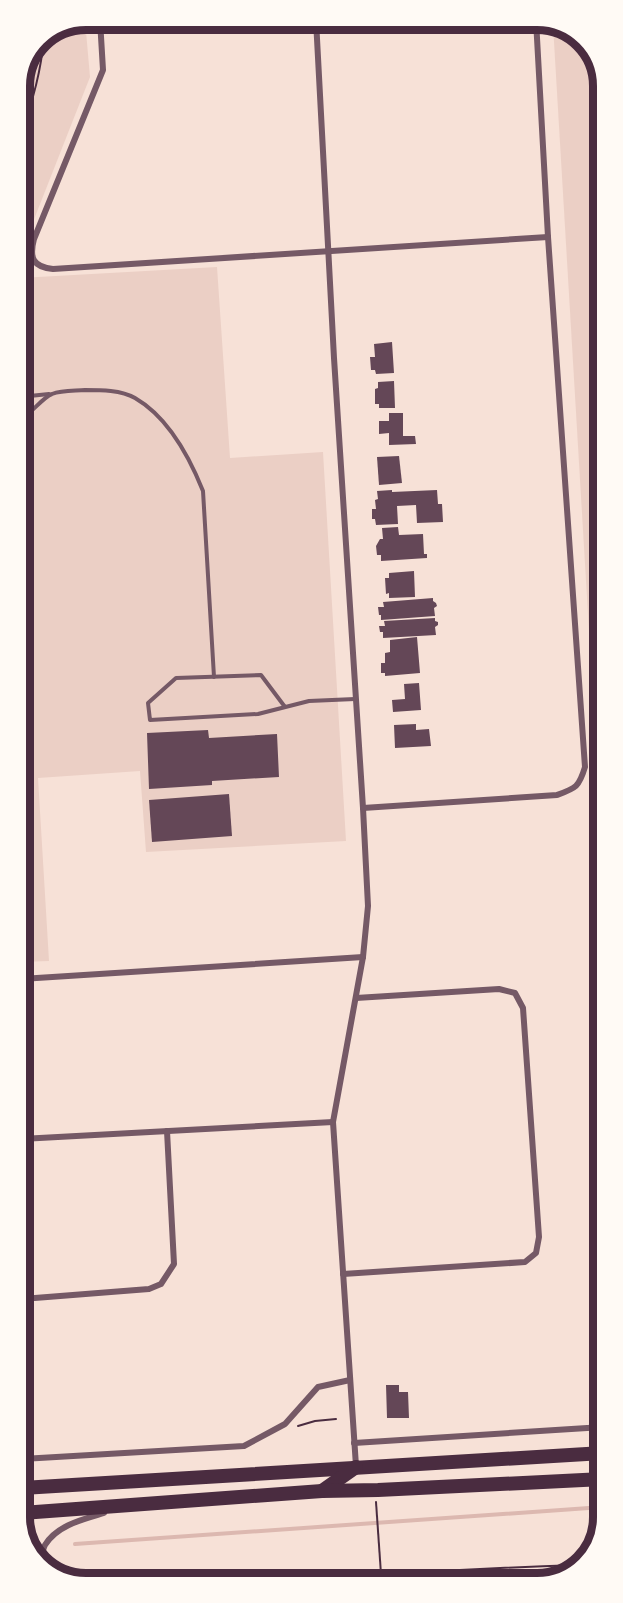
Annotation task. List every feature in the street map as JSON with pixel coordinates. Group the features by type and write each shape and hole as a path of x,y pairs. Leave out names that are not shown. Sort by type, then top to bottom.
{"main road":[{"path":"30,1487 593,1454"},
{"path":"356,1467 378,1490"},
{"path":"322,1491 356,1467"},
{"path":"30,1512 322,1491 593,1479"}],"street":[{"path":"101,30 103,70 34,239 32,258 39,266 53,269 548,237"},
{"path":"317,30 368,906 363,957 333,1122 356,1467"},
{"path":"363,808 557,795 570,790 580,782 585,767 548,237 537,30"},
{"path":"30,977 363,957"},
{"path":"343,1274 525,1262 536,1253 539,1237 523,1008 515,993 499,989 356,998"},
{"path":"30,1139 333,1122"},
{"path":"30,1298 149,1289 161,1284 174,1264 167,1131"},
{"path":"30,1459 243,1446 285,1424 318,1387 350,1380"},
{"path":"354,1443 593,1428"},
{"path":"43,1553 45,1545 69,1524 127,1505"}],"lane":[{"path":"30,396 74,391 112,391 134,397 153,411 168,428 194,467 203,490 214,677"},
{"path":"30,414 51,394"},
{"path":"285,707 261,675 176,678 148,703 150,720 258,714 309,701 356,699"}],"path":[{"path":"30,111 43,51"},
{"path":"298,1426 315,1421 336,1419"},
{"path":"376,1507 381,1573"},
{"path":"397,1573 492,1567 564,1566"}],"shaded area":[{"path":"86,30 90,77 30,230 30,83 36,61 49,44 58,38 68,33"},
{"path":"553,33 568,39 579,49 587,61 593,79 593,698"},
{"path":"217,267 230,458 323,452 346,841 146,852 140,771 38,778 49,961 30,962 30,277"}],"building":[{"path":"392,342 394,373 376,374 375,370 371,370 370,357 375,357 374,344"},
{"path":"394,381 395,408 379,408 379,404 375,404 375,389 378,388 378,382"},
{"path":"389,413 403,413 403,436 415,436 416,444 389,445 389,433 379,434 379,421 389,421"},
{"path":"399,456 402,483 379,485 377,457"},
{"path":"392,490 392,492 437,490 438,504 442,504 443,522 417,523 416,505 397,506 398,524 376,525 375,519 372,519 372,509 376,509 377,491"},
{"path":"398,527 399,535 423,534 424,554 427,554 427,558 381,561 381,555 377,555 376,546 380,539 383,539 382,528"},
{"path":"414,571 415,597 389,598 389,593 386,594 385,578 389,578 389,573"},
{"path":"433,598 437,606 434,608 435,616 381,620 381,615 379,615 378,607 384,607 383,602"},
{"path":"435,618 438,622 435,627 436,635 383,638 383,632 380,632 379,626 385,626 384,621"},
{"path":"417,637 420,673 385,676 385,673 381,673 381,663 385,663 385,653 390,652 390,640"},
{"path":"419,683 421,710 393,712 392,700 405,699 404,684"},
{"path":"416,724 416,730 429,729 431,746 395,748 394,725"},
{"path":"208,730 209,738 277,734 279,777 212,781 212,785 149,789 147,733"},
{"path":"229,794 232,836 152,842 149,800"},
{"path":"386,1385 399,1385 399,1392 408,1392 409,1418 387,1418"}],"waterway":[{"path":"75,1544 593,1508"}]}
